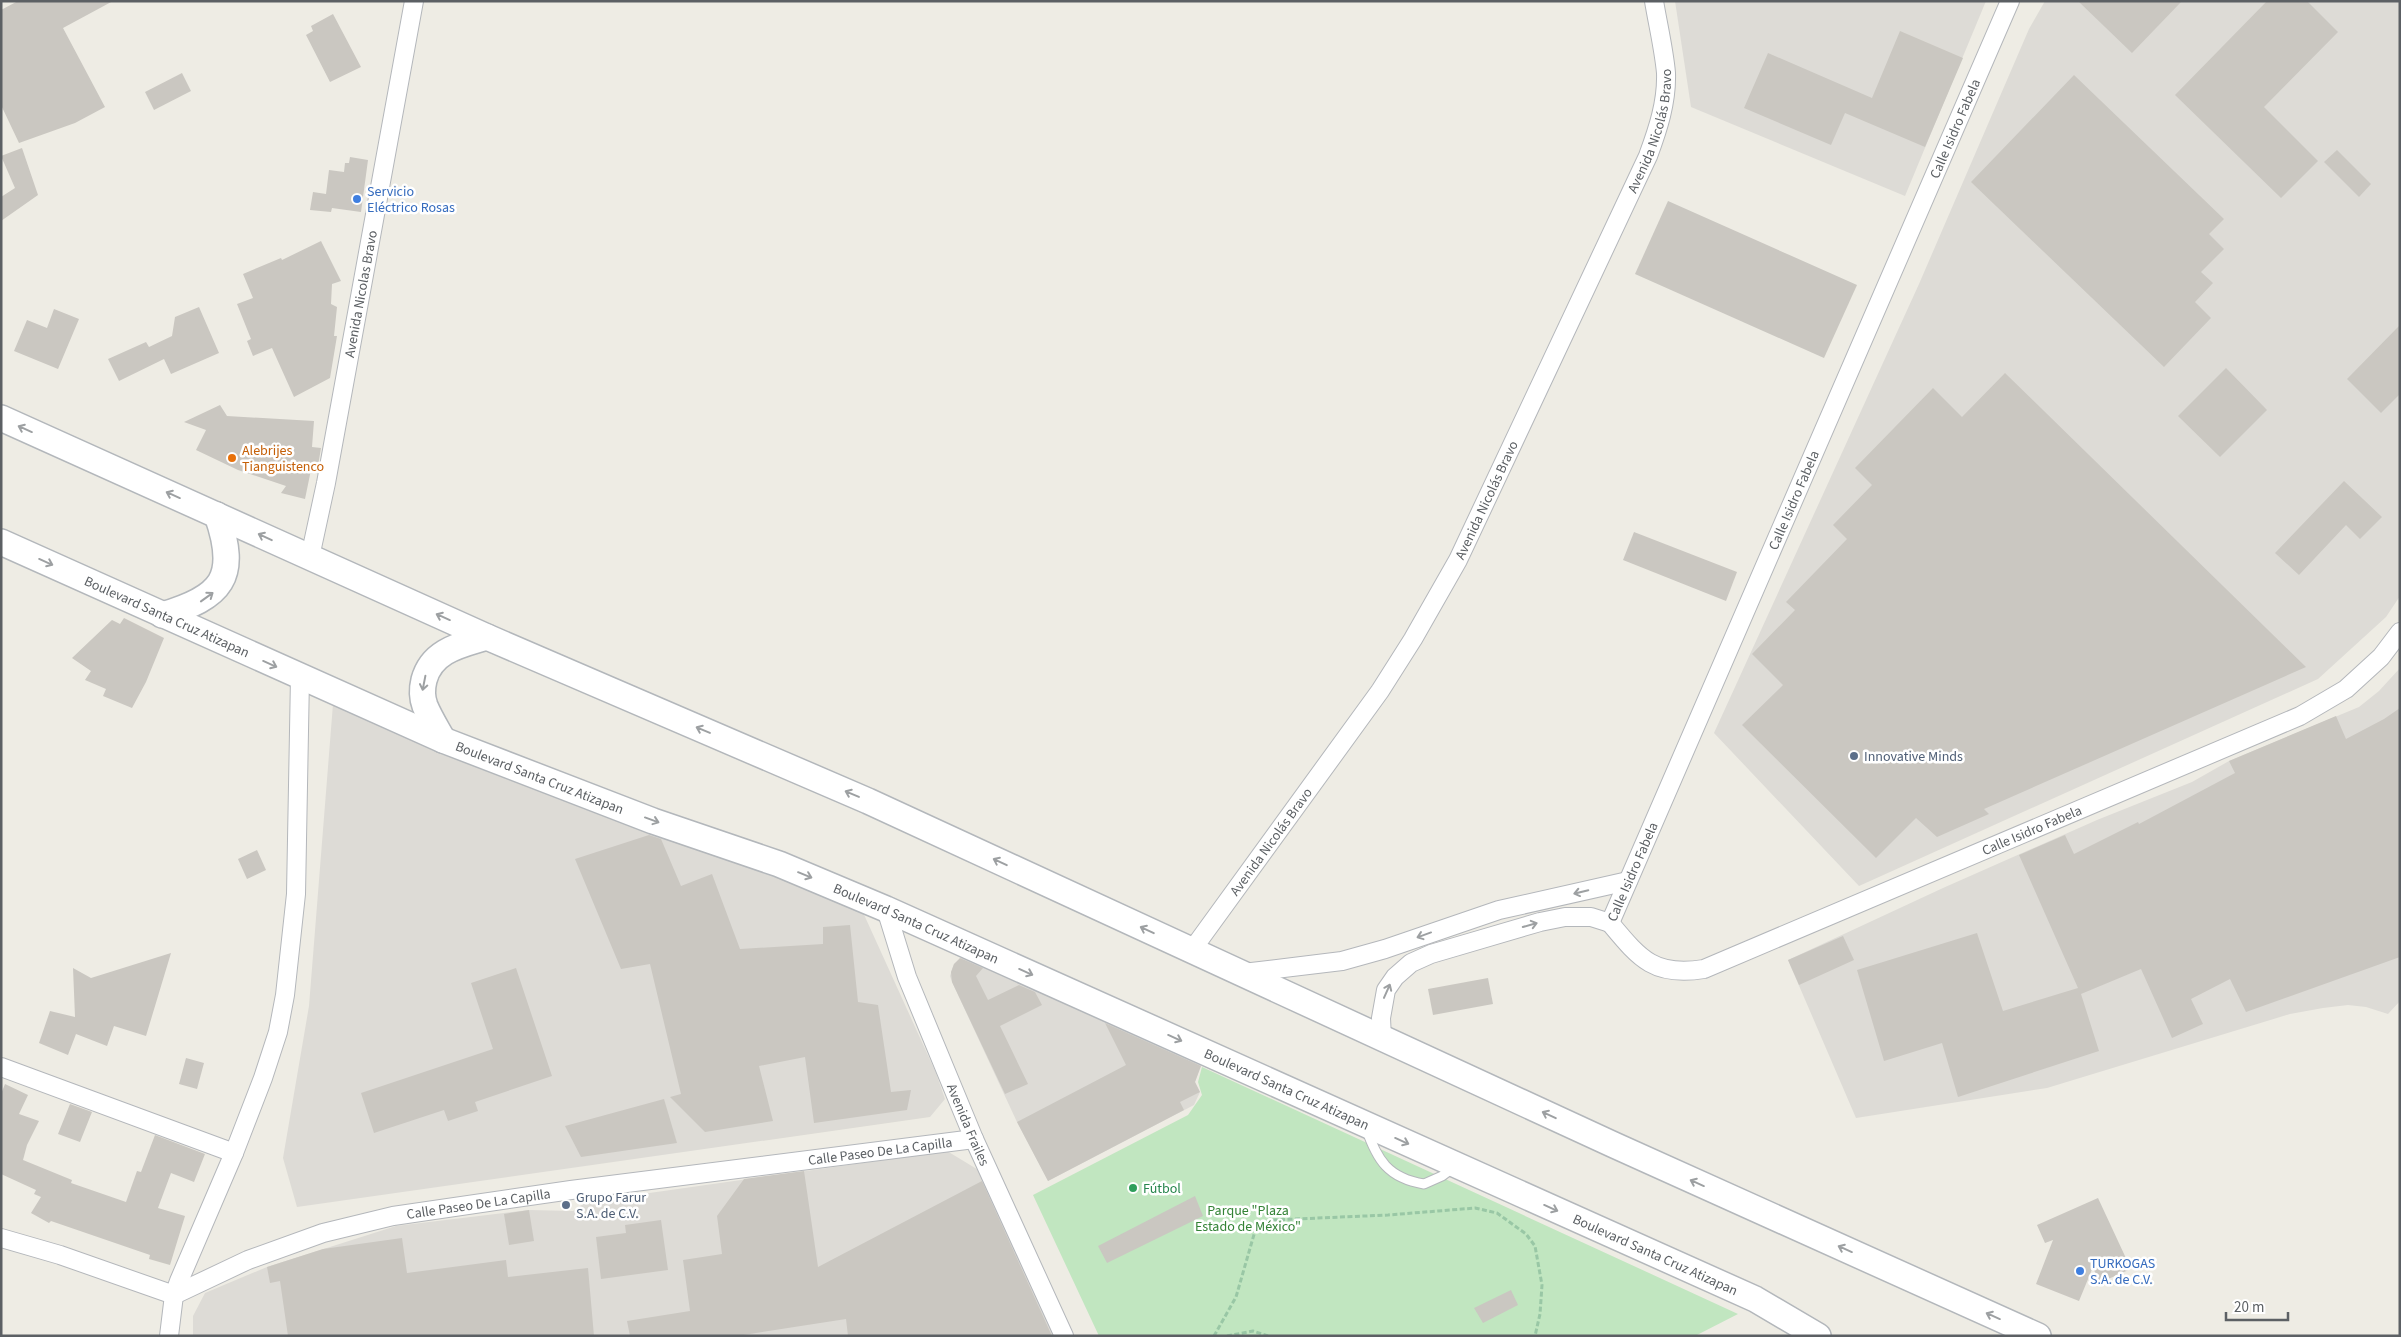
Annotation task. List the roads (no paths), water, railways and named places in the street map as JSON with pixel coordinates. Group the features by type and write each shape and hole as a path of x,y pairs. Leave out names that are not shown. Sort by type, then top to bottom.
{"main road":[{"path":"1,418 487,637 868,801 1382,1039 2038,1336"},
{"path":"162,615 200,602 214,592 224,576 228,557 218,515"},
{"name":"Boulevard Santa Cruz Atizapan","path":"1,542 443,740 653,821 778,864 886,909 1755,1299 1806,1332"},
{"path":"443,740 424,704 422,687 427,671 437,657 456,646 487,637"}],"street":[{"name":"Avenida Nicolas Bravo","path":"310,557 326,482 414,1"},
{"name":"Avenida Nicolás Bravo","path":"1192,950 1380,691 1458,560 1648,156 1658,128 1665,97 1666,73 1654,1"},
{"name":"Calle Isidro Fabela","path":"2010,1 1610,923 1632,950 1660,969 1681,973 1704,969 2300,716 2346,689 2381,657 2400,632"},
{"path":"169,1336 174,1296 264,1078 278,1032 285,995 296,894 300,677"},
{"path":"1238,973 1292,969 1342,961 1385,950 1499,910 1628,881"},
{"name":"Avenida Frailes","path":"886,909 907,977 974,1139 1064,1336"},
{"path":"1382,1039 1381,1018 1386,990 1395,977 1412,963 1431,954 1565,917 1591,917 1610,923"},
{"path":"1,1067 234,1153"},
{"name":"Calle Paseo De La Capilla","path":"174,1296 257,1257 323,1233 393,1216 571,1190 974,1139"},
{"path":"1,1238 60,1254 174,1296"}],"lane":[{"path":"1364,1124 1374,1150 1382,1164 1392,1173 1424,1184 1442,1176 1456,1165"}],"place":[{"name":"Servicio Eléctrico Rosas","path":"357,199"},
{"name":"Alebrijes Tianguistenco","path":"232,458"},
{"name":"Innovative Minds","path":"1854,756"},
{"name":"Fútbol","path":"1133,1188"},
{"name":"Grupo Farur S.A. de C.V.","path":"566,1205"},
{"name":"TURKOGAS S.A. de C.V.","path":"2080,1271"}],"park label":[{"name":"Parque \"Plaza Estado de México\"","path":"1248,1218"}]}
